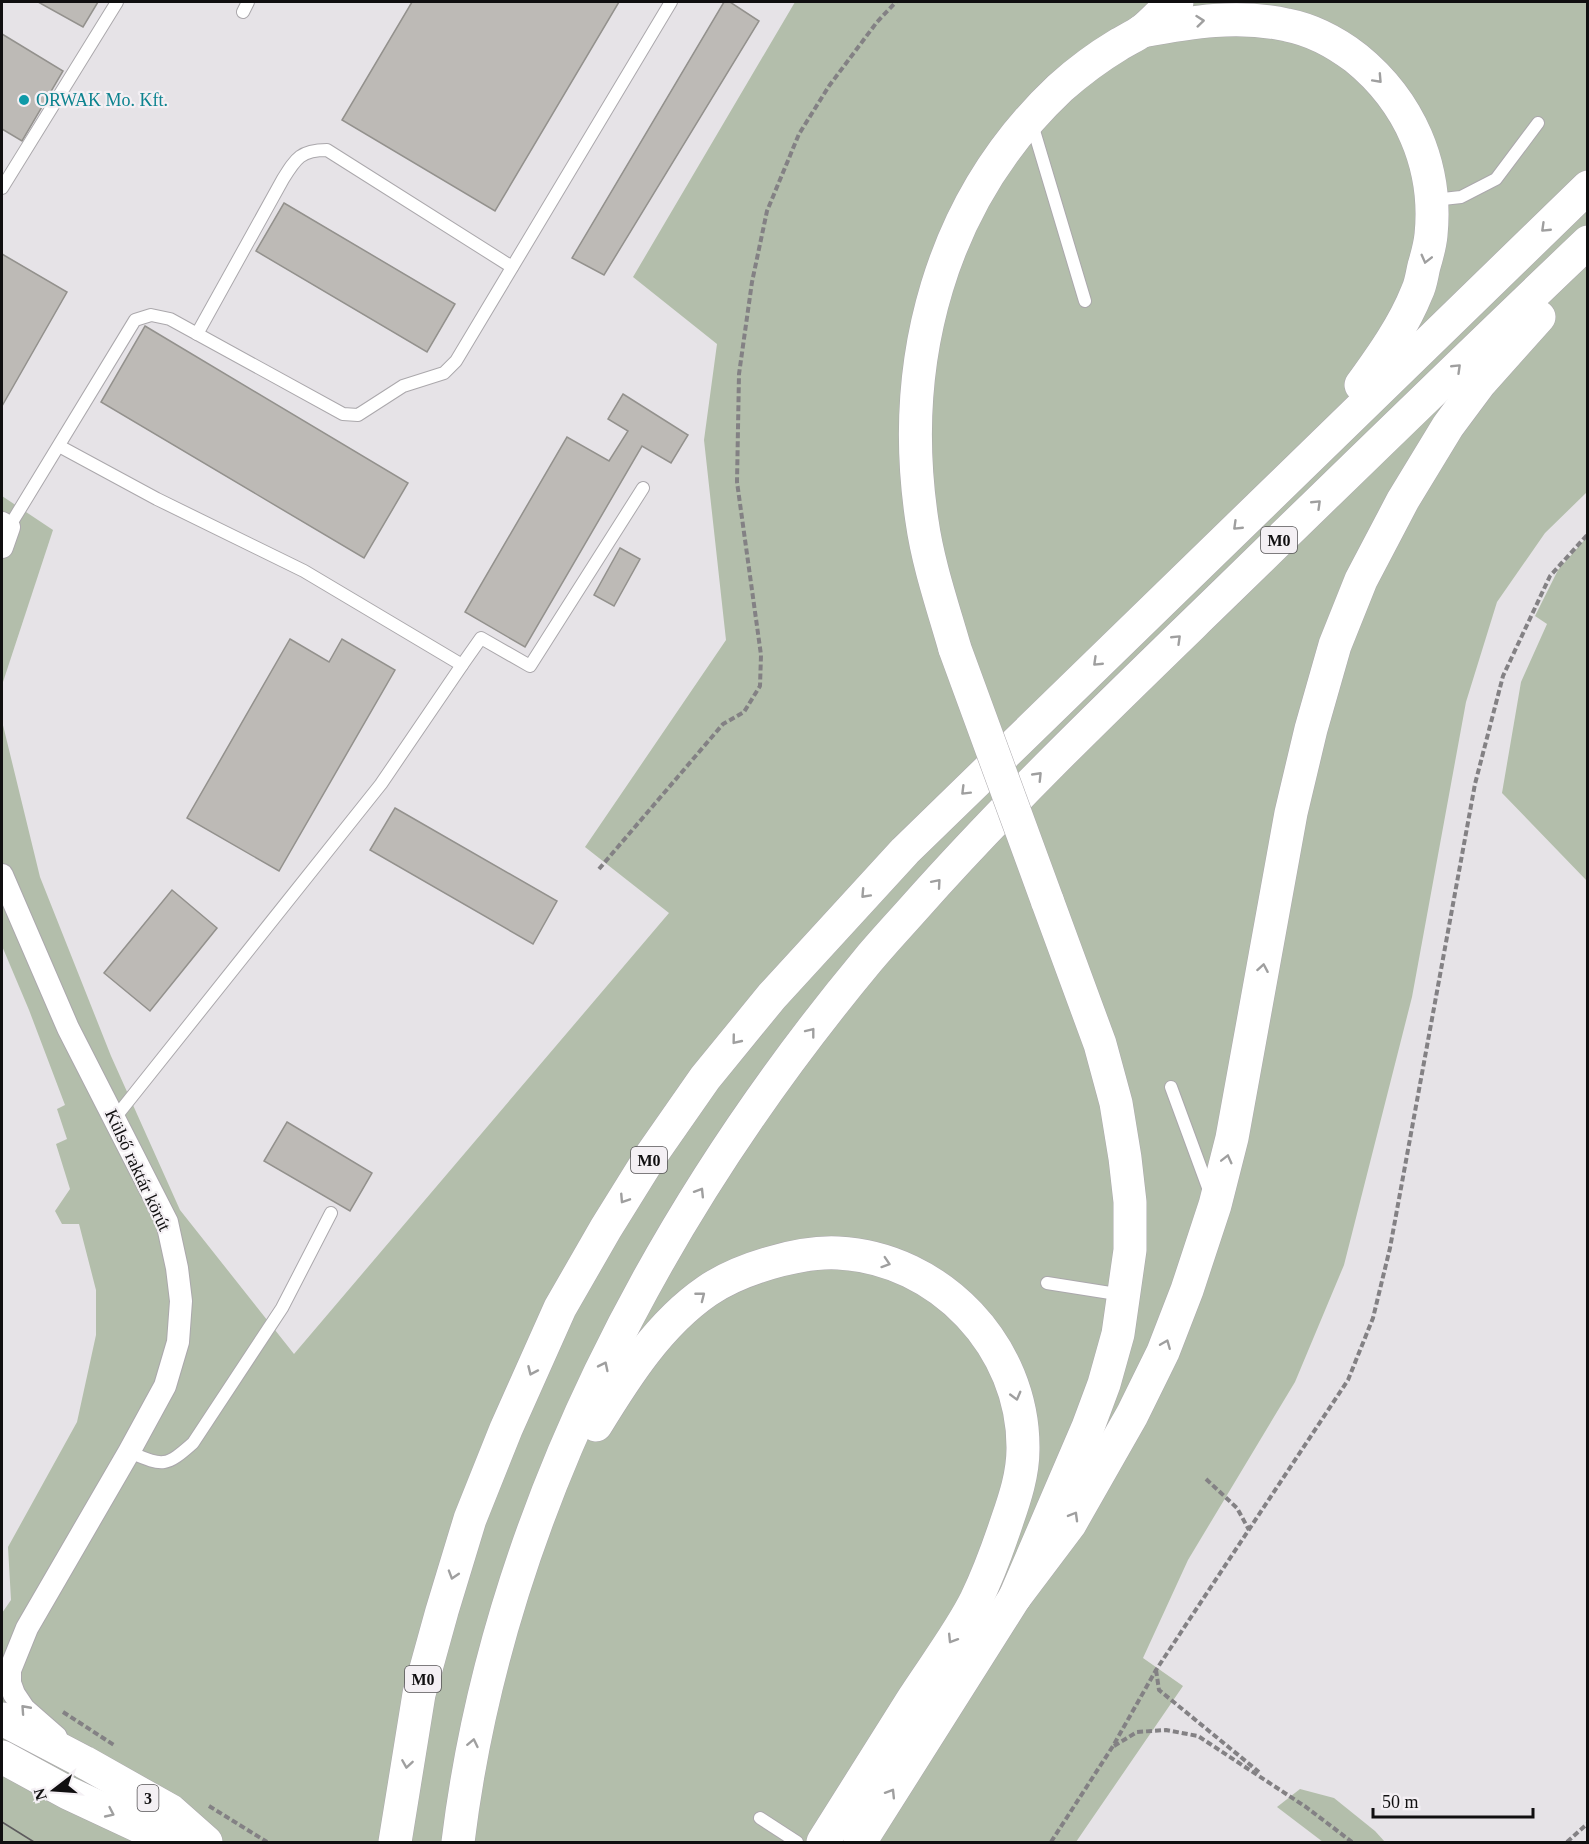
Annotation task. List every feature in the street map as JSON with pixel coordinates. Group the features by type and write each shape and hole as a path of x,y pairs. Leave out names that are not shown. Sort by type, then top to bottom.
{"main road":[{"path":"1015,1597 1104,1384 1118,1334 1124,1295 1130,1250 1130,1202 1116,1103 1100,1044 955,649 938,591 922,524 916,474 914,423 917,377 925,327 950,248 977,194 1000,158 1030,120 1086,66 1143,31 1177,2"},
{"path":"1143,31 1191,22 1232,18 1287,25 1315,33 1341,47 1370,70 1394,95 1415,129 1425,162 1431,200 1431,235 1418,291 1396,334 1372,370 1294,470"},
{"name":"M0","path":"395,1842 419,1694 441,1611 470,1519 506,1429 560,1308 652,1154 705,1078 772,996 905,850 1587,187"},
{"path":"860,1842 1015,1597 1070,1524 1132,1415 1163,1352 1187,1290 1215,1206 1232,1138 1291,813 1311,729 1335,645 1361,580 1403,500 1448,426 1480,383 1544,311 1583,246"},
{"name":"M0","path":"458,1842 466,1778 498,1641 532,1535 583,1409 639,1293 703,1186 772,1085 870,957 948,870 1074,739 1583,246"},
{"path":"532,1535 630,1370 682,1312 718,1285 739,1274 771,1263 800,1256 837,1252 864,1256 922,1277 949,1295 968,1312 991,1339 1017,1395 1023,1449 1020,1477 999,1546 975,1602"},
{"path":"822,1842 975,1602 1016,1550 1071,1463"},
{"name":"3","path":"2,1719 171,1811 206,1842"},
{"name":"3","path":"2,1757 68,1793 160,1836 180,1842"}],"street":[{"name":"Külső raktár körút","path":"2,875 68,1028 166,1222 177,1268 181,1301 178,1342 165,1386 27,1628 2,1661"},
{"name":"Külső raktár körút","path":"27,1628 10,1670 10,1683 14,1694 24,1709 84,1762"}],"lane":[{"path":"2,188 117,2"},
{"path":"4,532 135,320 151,315 170,319 343,414 358,415 403,386 444,372 456,361 672,2"},
{"path":"1030,120 1085,301"},
{"path":"1431,200 1461,197 1496,178 1538,123"},
{"path":"197,334 283,179 295,161 310,150 327,150 512,267"},
{"path":"59,446 157,499 304,571 462,665"},
{"path":"114,1119 381,784 481,638 530,666 643,488"},
{"path":"1171,1087 1215,1206"},
{"path":"129,1452 156,1463 167,1462 176,1458 193,1443 282,1308 331,1213"},
{"path":"1047,1283 1124,1295"},
{"path":"760,1818 797,1842"}],"path":[{"path":"599,869 723,724 744,712 760,686 761,655 737,482 739,374 752,282 767,212 799,134 829,86 877,22 896,2"},
{"path":"1051,1842 1113,1746 1156,1670 1348,1380 1373,1318 1390,1248 1474,784 1503,676 1550,576 1587,534"},
{"path":"1206,1479 1237,1508 1249,1530"},
{"path":"1156,1670 1159,1690 1276,1786"},
{"path":"1113,1746 1137,1732 1166,1730 1198,1736 1276,1786 1352,1842"},
{"path":"1567,1842 1587,1823"}],"green space":[{"path":"795,2 1587,2 1587,492 1545,533 1497,602 1466,702 1412,997 1344,1265 1295,1382 1188,1560 1143,1658 1183,1686 1076,1842 2,1842 2,1613 11,1600 8,1547 77,1422 96,1335 96,1290 79,1224 62,1224 55,1211 70,1189 56,1144 67,1139 57,1109 65,1105 2,946 2,721 40,877 111,1056 180,1210 294,1354 669,913 585,847 726,640 704,440 717,344 633,277"},
{"path":"2,496 53,530 2,685"},
{"path":"1587,537 1587,881 1502,793 1521,682 1547,624 1535,616 1558,570"},
{"path":"1300,1789 1334,1798 1385,1842 1323,1842 1277,1807"}],"building":[{"path":"38,2 98,2 83,27"},
{"path":"412,2 619,2 495,211 342,120"},
{"path":"724,2 730,2 759,21 604,275 572,258"},
{"name":"ORWAK Mo. Kft.","path":"2,34 63,71 22,141 2,129"},
{"path":"284,203 455,304 427,352 256,251"},
{"path":"2,254 67,292 2,406"},
{"path":"145,326 408,483 364,558 101,402"},
{"path":"623,394 688,435 671,463 642,446 525,647 465,612 567,437 609,461 628,431 608,419"},
{"path":"620,548 640,559 614,606 594,595"},
{"path":"290,639 329,662 342,639 395,670 279,871 187,818"},
{"path":"395,808 557,901 533,944 370,850"},
{"path":"172,890 217,928 150,1011 104,973"},
{"path":"287,1122 372,1173 350,1211 264,1161"}],"tram line":[{"path":"2,1822 34,1842"}],"place":[{"name":"ORWAK Mo. Kft.","path":"24,100"}]}
